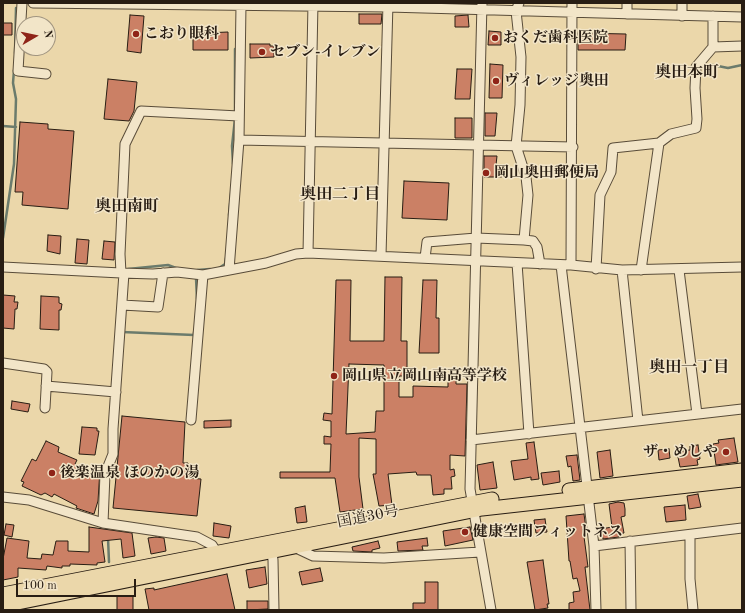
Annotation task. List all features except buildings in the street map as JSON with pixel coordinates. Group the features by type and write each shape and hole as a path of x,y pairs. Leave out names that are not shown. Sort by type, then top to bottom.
{"highway":[{"name":"国道30号","path":"3,606 41,593 472,507 588,493 742,470"},
{"name":"国道30号","path":"588,493 742,480"},
{"name":"国道30号","path":"271,547 296,548 472,507"},
{"name":"国道30号","path":"3,594 41,593"}],"street":[{"path":"22,3 18,71 46,74"},
{"path":"33,3 282,4 572,8 627,14 742,17"},
{"path":"627,3 627,14"},
{"path":"682,3 682,16"},
{"path":"229,270 239,140 236,116 241,5"},
{"path":"308,252 313,5"},
{"path":"381,256 388,5"},
{"path":"481,7 470,489 491,610"},
{"path":"517,7 521,57 520,106 516,146 526,177 528,195 524,240"},
{"path":"571,265 573,147 572,8"},
{"path":"596,269 600,195 611,172 614,148 658,143 671,134 696,128 698,118 695,88 696,68 712,47 713,16"},
{"path":"712,47 742,46"},
{"path":"106,523 105,474 113,454 113,427 122,305 123,273 120,254 125,144 141,111 236,116"},
{"path":"239,140 573,147"},
{"path":"641,270 658,143"},
{"path":"426,258 428,242 476,238 524,240 533,241 537,247 540,264"},
{"path":"3,267 123,273 177,272 203,275 266,263 308,252 571,265 596,269 742,270"},
{"path":"517,262 529,434"},
{"path":"562,265 594,546 596,610"},
{"path":"622,270 638,421"},
{"path":"679,270 697,414"},
{"path":"122,305 158,308 162,273"},
{"path":"191,420 203,275"},
{"path":"3,363 44,369 47,372 45,408"},
{"path":"46,386 116,392"},
{"path":"471,440 742,409"},
{"path":"3,497 29,500 106,523 197,537 212,545 220,558"},
{"path":"594,546 742,528"},
{"path":"690,535 690,579 693,610"},
{"path":"630,541 631,610"},
{"path":"271,547 274,610"},
{"path":"296,548 313,556 384,558 480,552"}],"waterway":[{"path":"15,53 16,8"},
{"path":"235,49 235,112"},
{"path":"700,67 713,65 728,68 742,65"},
{"path":"3,238 14,164 16,99 13,83 14,70"},
{"path":"233,164 232,146 235,119"},
{"path":"3,126 16,127"},
{"path":"229,215 232,184"},
{"path":"219,268 225,264 226,258"},
{"path":"128,269 168,265 176,268"},
{"path":"197,270 210,269"},
{"path":"196,278 197,299"},
{"path":"122,332 194,335 194,332"},
{"path":"108,538 109,562"}],"place":[{"name":"こおり眼科","path":"136,34"},
{"name":"おくだ歯科医院","path":"495,38"},
{"name":"セブン-イレブン","path":"262,52"},
{"name":"ヴィレッジ奥田","path":"496,81"},
{"name":"岡山奥田郵便局","path":"486,173"},
{"name":"岡山県立岡山南高等学校","path":"334,376"},
{"name":"ザ・めしや","path":"726,452"},
{"name":"後楽温泉 ほのかの湯","path":"52,473"},
{"name":"健康空間フィットネス","path":"465,532"}],"district":[{"name":"奥田本町","path":"687,73"},
{"name":"奥田二丁目","path":"340,195"},
{"name":"奥田南町","path":"127,207"},
{"name":"奥田一丁目","path":"689,368"}]}
